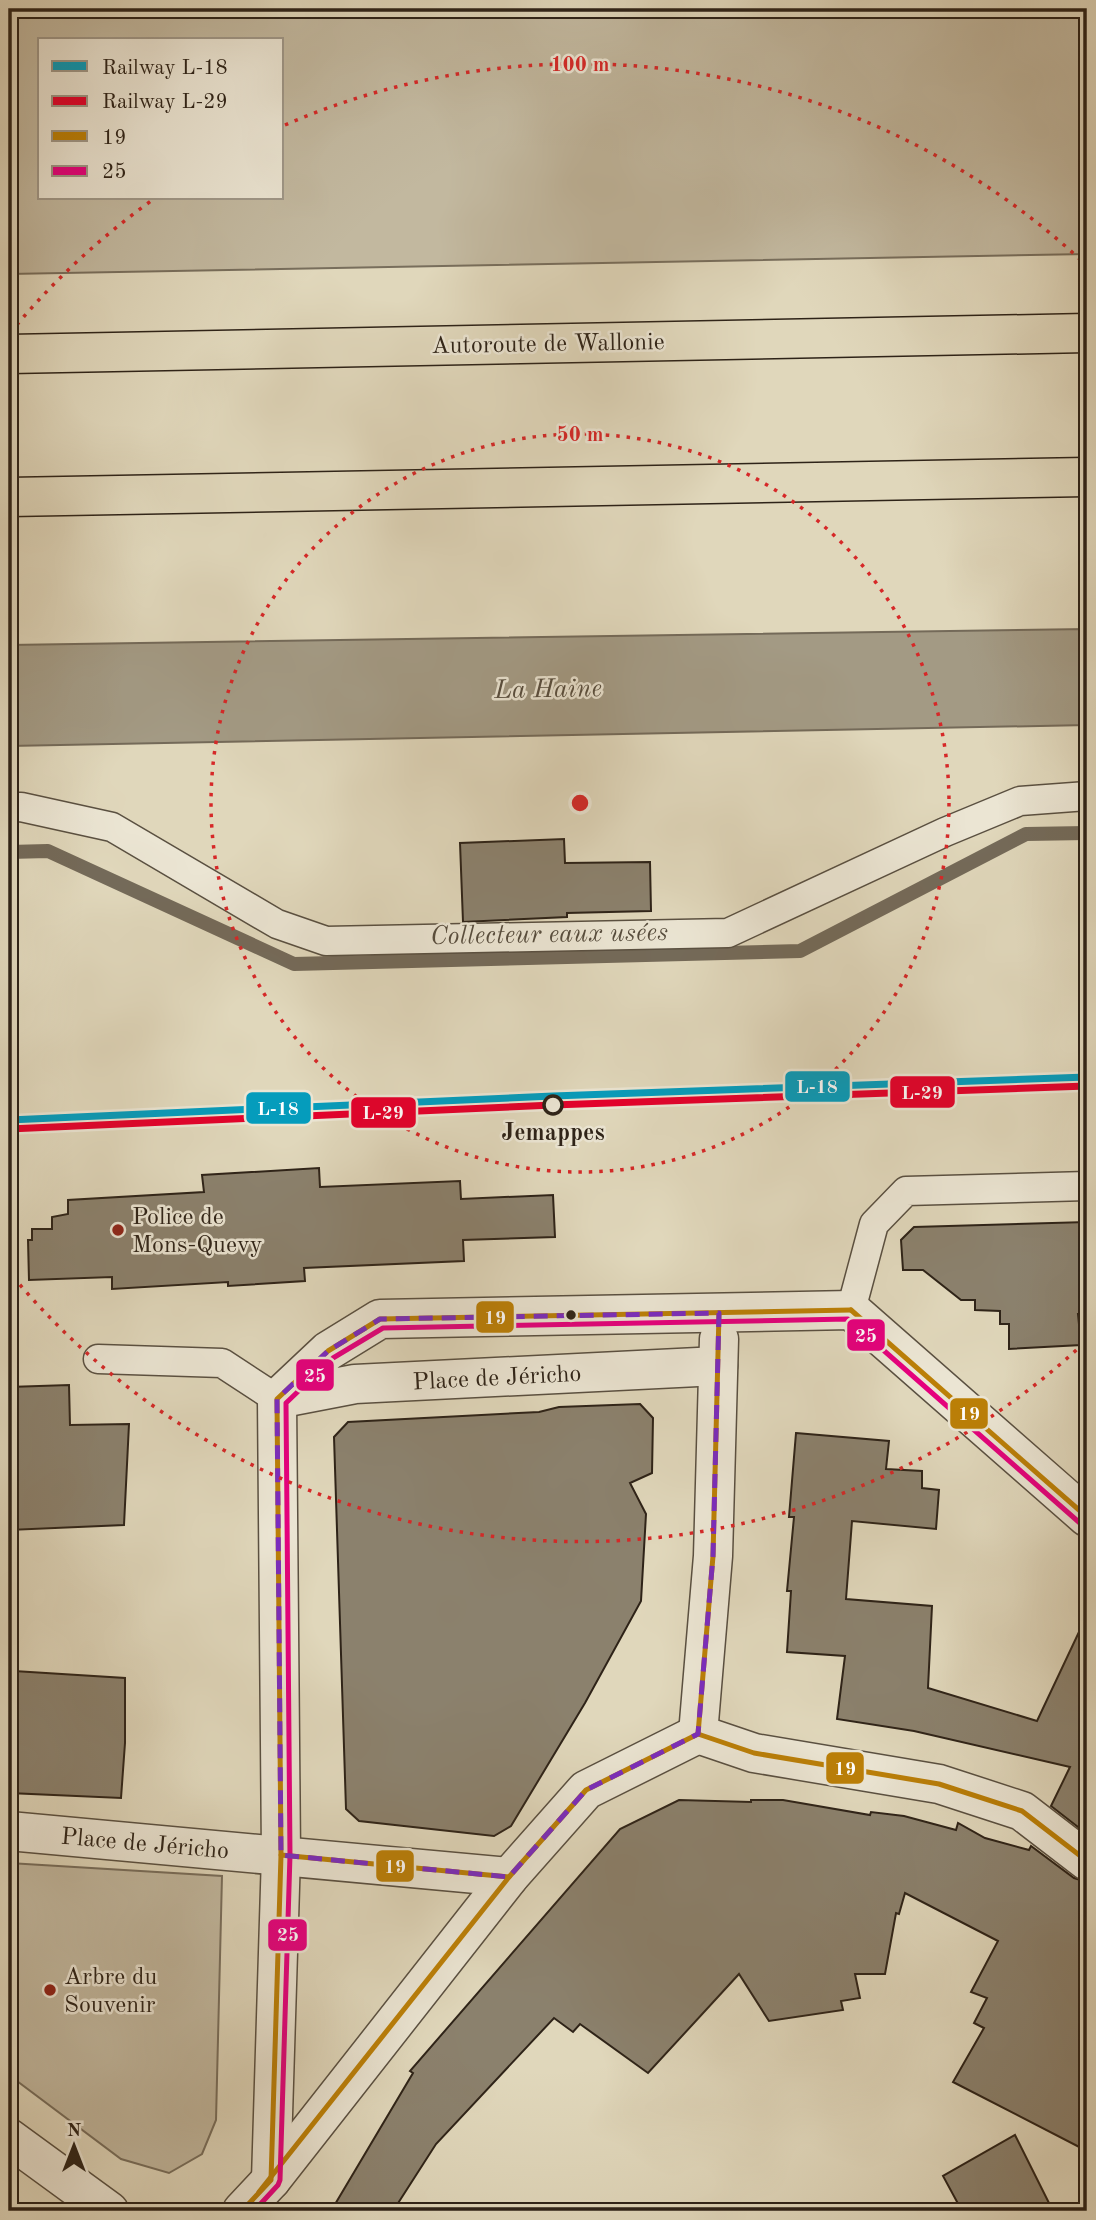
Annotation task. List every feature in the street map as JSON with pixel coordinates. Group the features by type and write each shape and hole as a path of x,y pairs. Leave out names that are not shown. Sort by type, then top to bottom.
{"highway":[{"name":"Autoroute de Wallonie","path":"9,354 1087,333"},
{"path":"9,497 1087,477"}],"street":[{"path":"271,2180 281,1855 277,1399 328,1351 380,1319 851,1310 1087,1517"},
{"path":"698,1734 713,1556 719,1313"},
{"name":"Place de Jéricho","path":"277,1399 355,1384 718,1366"},
{"path":"242,2211 271,2180 509,1877 586,1790 698,1734 754,1753 939,1784 987,1799 1022,1811 1087,1861"},
{"name":"Place de Jéricho","path":"9,1831 509,1877"},
{"path":"9,2138 109,2211"}],"lane":[{"path":"9,808 21,807 112,827 276,924 326,941 728,933 945,832 1020,801 1087,796"},
{"path":"851,1310 874,1224 906,1191 1087,1186"},
{"path":"98,1359 222,1363 277,1399"}],"highlighted area":[{"path":"719,1313 713,1556 698,1734 586,1790 509,1877 281,1855 277,1399 328,1351 380,1319"}],"shaded area":[{"path":"9,9 1087,9 1087,254 9,274"},
{"path":"9,1863 222,1876 216,2120 202,2154 169,2173 121,2159 9,2075"}],"water":[{"name":"La Haine","path":"1087,629 1087,725 9,746 9,645"}],"building":[{"path":"564,839 565,863 650,862 651,911 567,913 567,917 463,922 460,843"},
{"path":"319,1168 320,1187 460,1181 461,1199 553,1195 555,1237 463,1240 464,1261 304,1268 305,1281 228,1286 228,1282 112,1289 112,1277 29,1280 28,1240 32,1240 32,1229 52,1229 52,1217 68,1214 68,1200 204,1192 202,1175"},
{"path":"1087,1222 1087,1314 1078,1314 1081,1345 1009,1349 1009,1324 1000,1324 1000,1311 975,1310 975,1300 961,1300 923,1270 903,1270 901,1240 914,1227"},
{"path":"69,1385 70,1425 129,1424 124,1525 9,1530 9,1387"},
{"path":"640,1404 653,1418 652,1473 630,1483 646,1514 641,1601 585,1703 511,1826 494,1836 359,1821 346,1809 334,1437 348,1422"},
{"path":"796,1433 889,1441 886,1469 922,1471 922,1488 939,1490 936,1529 852,1521 846,1599 932,1606 928,1688 1037,1721 1087,1615 1087,1834 1051,1806 1070,1767 914,1731 837,1719 845,1656 787,1652 791,1591 787,1591 794,1517 789,1517"},
{"path":"14,1671 125,1678 125,1743 121,1798 9,1793 9,1726"},
{"path":"679,1800 783,1800 870,1815 871,1812 904,1816 956,1830 958,1823 985,1838 1029,1850 1031,1846 1074,1878 1087,1882 1087,2151 953,2082 984,2028 974,2023 987,1998 971,1992 998,1941 905,1893 899,1914 896,1913 885,1974 855,1974 860,1998 841,2001 843,2010 769,2021 739,1974 648,2073 580,2024 573,2032 554,2018 436,2144 393,2211 331,2211 413,2073 410,2071 620,1829"},
{"path":"1015,2135 1053,2211 962,2211 943,2176"}],"waterway":[{"name":"Collecteur eaux usées","path":"9,852 48,851 294,964 800,951 1026,834 1087,833"}],"rail line":[{"name":"L-18","path":"9,1120 553,1096 1087,1077"},
{"name":"L-29","path":"9,1129 553,1105 1087,1086"}],"transit line":[{"name":"19","path":"851,1310 1087,1517"},
{"name":"19","path":"242,2211 271,2180 281,1855 277,1399 328,1351 380,1319 851,1310"},
{"name":"19","path":"698,1734 713,1556 719,1313"},
{"name":"25","path":"254,2211 280,2180 290,1855 286,1403 333,1358 383,1328 848,1319 1081,1524"},
{"name":"19","path":"259,2192 509,1877 586,1790 698,1734 754,1753 939,1784 1022,1811 1087,1861"},
{"name":"19","path":"281,1855 509,1877"}],"place":[{"name":"Jemappes","path":"553,1105"},
{"name":"Police de Mons-Quevy","path":"118,1230"},
{"name":"Arbre du Souvenir","path":"50,1990"}]}
